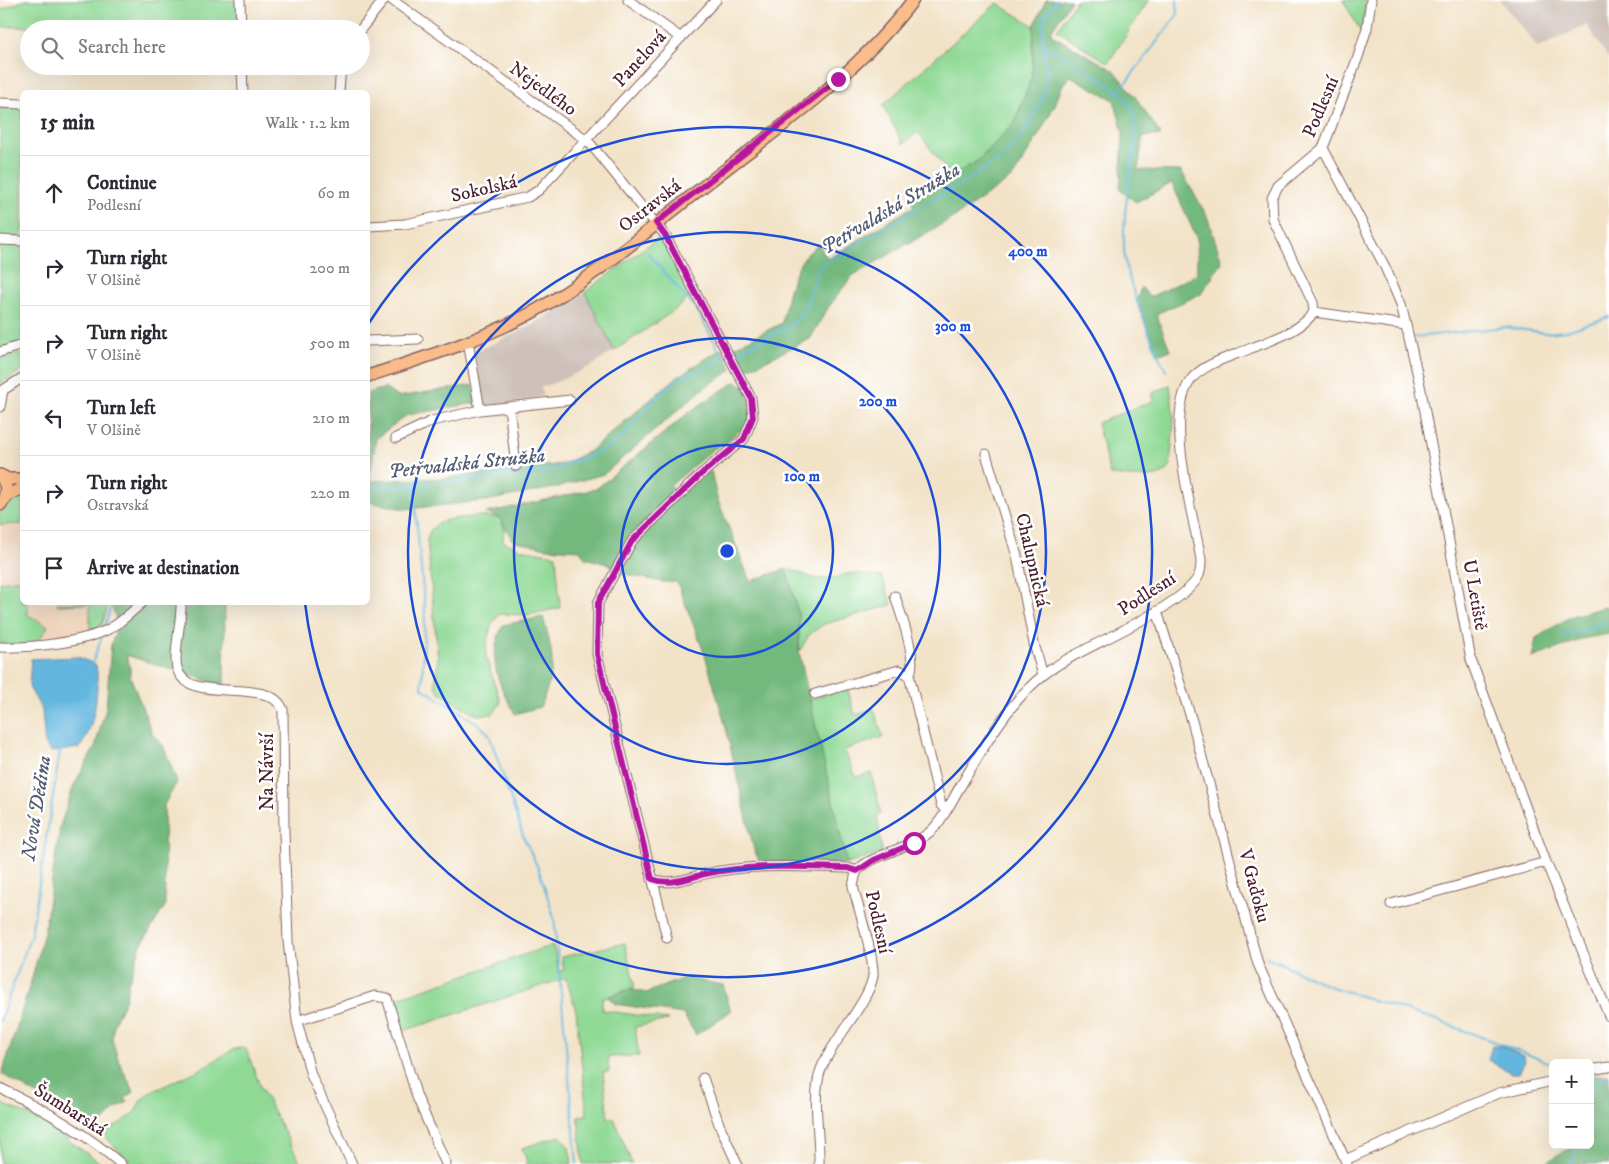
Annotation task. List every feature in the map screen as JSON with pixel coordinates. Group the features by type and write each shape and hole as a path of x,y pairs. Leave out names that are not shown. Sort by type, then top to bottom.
{"main road":[{"name":"Ostravská","path":"370,375 468,341 532,312 561,296 838,79 875,45 913,0"},
{"path":"1,476 8,479 20,479"},
{"path":"1,476 6,487 2,502"},
{"path":"2,502 20,489"}],"street":[{"path":"240,0 241,20"},
{"path":"368,20 384,0"},
{"name":"Nejedlého","path":"392,0 588,141 665,235 751,398 753,417 744,439 700,475 632,541 598,603 597,654 668,938"},
{"path":"628,0 682,38"},
{"name":"Panelová","path":"588,141 716,0"},
{"name":"Podlesní","path":"819,1164 817,1105 820,1073 836,1041 866,993 873,976 853,886 857,871 874,860 914,843 933,829 979,755 1008,714 1044,675 1056,665 1157,612 1189,588 1199,575 1202,560 1180,444 1180,411 1190,381 1203,369 1303,325 1314,312 1313,303 1273,219 1272,198 1278,186 1323,148 1358,57 1367,28 1371,0"},
{"path":"242,75 243,90"},
{"path":"340,90 341,75"},
{"path":"0,103 20,104"},
{"name":"Sokolská","path":"370,226 405,224 528,197 539,190 588,141"},
{"name":"U Letiště","path":"1323,148 1385,267 1401,304 1420,385 1471,660 1546,862 1609,1016"},
{"path":"0,240 20,240"},
{"path":"1314,312 1405,325"},
{"path":"370,341 418,339"},
{"path":"468,341 480,410"},
{"path":"0,352 20,346"},
{"path":"0,407 1,391 20,379"},
{"path":"396,438 432,422 480,410 570,400"},
{"path":"509,407 516,466"},
{"name":"Chalupnická","path":"986,454 1017,556 1034,644 1044,675"},
{"path":"895,596 906,630 913,666 909,675 941,805 946,810"},
{"path":"0,647 28,648 68,641 109,628 138,605"},
{"name":"Na Návrší","path":"181,605 176,662 183,679 206,688 263,694 277,702 282,710 288,941 297,1021 311,1074 352,1164"},
{"name":"V Gaďoku","path":"1157,612 1192,721 1258,964 1346,1162 1499,1093 1549,1081"},
{"path":"815,694 899,670 909,675"},
{"path":"1391,904 1546,862"},
{"path":"652,879 664,884 708,873 759,867 848,868 857,871"},
{"path":"297,1021 375,996 387,998 417,1097 446,1164"},
{"path":"1594,1069 1609,1067"},
{"path":"703,1078 719,1124 737,1164"},
{"name":"Šumbarská","path":"0,1088 47,1111 99,1145 121,1164"}],"shaded area":[{"path":"1500,0 1609,0 1609,59 1587,25 1538,48"},
{"path":"585,292 614,351 595,364 557,382 541,387 543,396 511,404 487,407 480,400 475,352 533,325"},
{"path":"20,524 20,579 0,582 0,525"},
{"path":"28,605 90,605 90,629 34,644"}],"green space":[{"path":"25,0 237,0 239,20 20,20 20,27 0,27 0,10"},
{"path":"1046,0 1071,0 1052,30 1052,35 1115,71 1161,135 1143,137 1138,170 1181,171 1207,216 1222,262 1201,294 1156,314 1170,350 1158,355 1137,301 1141,287 1150,297 1197,274 1197,239 1172,183 1136,202 1120,190 1123,132 1114,100 1070,76 1062,86 1055,105 1013,177 956,216 852,276 828,308 810,339 742,372 728,350 782,323 793,279 803,259 810,251 819,245 828,259 914,206 910,198 978,161 1015,122 1032,76 1034,26"},
{"path":"1076,0 1149,0 1108,63 1057,30"},
{"path":"1343,0 1366,0 1361,32"},
{"path":"997,3 1034,26 1032,76 1015,122 978,161 951,176 918,132 903,144 883,105"},
{"path":"0,108 20,109 20,344 0,350"},
{"path":"662,235 693,294 675,310 614,351 585,292"},
{"path":"721,349 732,370 705,387 604,474 554,488 485,501 405,509 370,502 370,481 448,478 563,464 590,451 676,378"},
{"path":"20,353 20,371 0,384 0,359"},
{"path":"735,382 744,386 747,395 750,409 748,421 731,439 712,450 670,486 674,491 643,525 614,572 611,565 585,558 580,550 546,548 512,540 500,518 486,513 596,489 692,410"},
{"path":"473,385 476,403 407,415 376,438 370,475 370,392 385,388 397,397"},
{"path":"1170,385 1174,420 1170,467 1165,472 1151,477 1110,475 1097,423 1153,401 1153,393"},
{"path":"711,471 717,498 750,581 786,569 799,616 799,652 847,864 761,864 754,850 725,724 705,655 677,582 662,582 620,573 636,543 671,501"},
{"path":"20,498 20,524 0,525 0,513 15,499"},
{"path":"479,516 500,518 504,528 503,541 520,549 556,555 560,608 527,615 500,614 492,623 487,641 486,657 501,703 493,714 477,715 439,692 435,684 438,660 427,540 430,532 440,523 447,520"},
{"path":"786,569 820,579 849,574 882,577 892,605 824,624 809,635 799,652 799,616"},
{"path":"20,579 20,605 28,605 28,615 48,626 39,639 23,645 0,644 0,582"},
{"path":"90,605 108,605 102,625 90,629"},
{"path":"112,605 225,605 224,686 126,655 130,676 153,735 163,745 177,782 164,805 165,906 141,945 128,984 126,998 114,1023 112,1039 119,1062 134,1092 125,1098 128,1102 117,1108 95,1130 2,1074 33,975 44,932 60,826 74,785 95,747 106,708 111,645 118,625"},
{"path":"1609,606 1609,634 1586,638 1532,658 1536,638 1572,616"},
{"path":"543,617 550,642 552,662 549,682 540,707 515,714 496,671 495,649 498,638 503,625"},
{"path":"847,687 855,715 874,709 883,737 844,750 856,777 871,773 881,813 877,815 882,853 847,864 809,700"},
{"path":"625,943 635,987 602,999 602,1010 668,1020 635,1027 639,1056 608,1057 609,1072 603,1072 608,1118 614,1118 632,1164 583,1164 578,1116 587,1115 576,1011 566,978 403,1031 395,999 544,948 553,946 559,971 564,970 561,957"},
{"path":"684,978 723,985 731,1011 696,1035 683,1014 615,1004 608,997 630,989 646,993"},
{"path":"234,1049 246,1049 260,1086 301,1164 133,1164 105,1137 106,1132 134,1114 141,1100 149,1093 199,1070"},
{"path":"1609,1075 1609,1164 1546,1164 1555,1156 1570,1149 1594,1149 1594,1076"},
{"path":"0,1103 38,1119 102,1164 0,1164"},
{"path":"560,1136 569,1147 572,1164 525,1164 527,1161 522,1148"}],"water":[{"path":"78,657 96,665 97,685 92,721 89,731 79,748 52,752 45,746 42,710 29,687 31,659"},
{"path":"1492,1046 1501,1046 1523,1056 1525,1061 1519,1073 1511,1073 1488,1060"}],"waterway":[{"name":"Petřvaldská Stružka","path":"731,356 793,324 804,311 820,267 825,263 974,176 1005,155 1024,133 1043,98 1048,75 1043,45 1043,19 1057,0"},
{"path":"1118,93 1178,14 1177,0"},
{"path":"1044,46 1105,82 1126,99 1131,106 1136,124 1136,134 1125,215 1124,249 1129,277 1140,311 1166,371"},
{"path":"647,252 697,310 724,359"},
{"path":"1415,337 1505,327 1545,333 1566,331 1609,317"},
{"name":"Petřvaldská Stružka","path":"370,486 397,487 544,472 600,452 626,434 652,401 678,379 727,358"},
{"path":"413,485 425,610 422,688 477,723 489,734 524,838 539,870 554,917 577,1164"},
{"name":"Nová Dědina","path":"105,627 111,605"},
{"path":"1562,636 1609,622"},
{"name":"Nová Dědina","path":"92,664 102,636"},
{"name":"Nová Dědina","path":"0,1021 31,935 60,751"},
{"path":"1267,957 1329,986 1433,1019 1549,1062"},
{"path":"1594,1084 1596,1080 1609,1078"},
{"path":"1570,1164 1577,1149"}],"route":[{"path":"838,79 656,223 665,235 736,373 751,398 753,417 744,439 700,475 632,541 598,603 597,654 652,879 664,884 708,873 759,867 848,868 857,871 874,860 914,843"}]}
